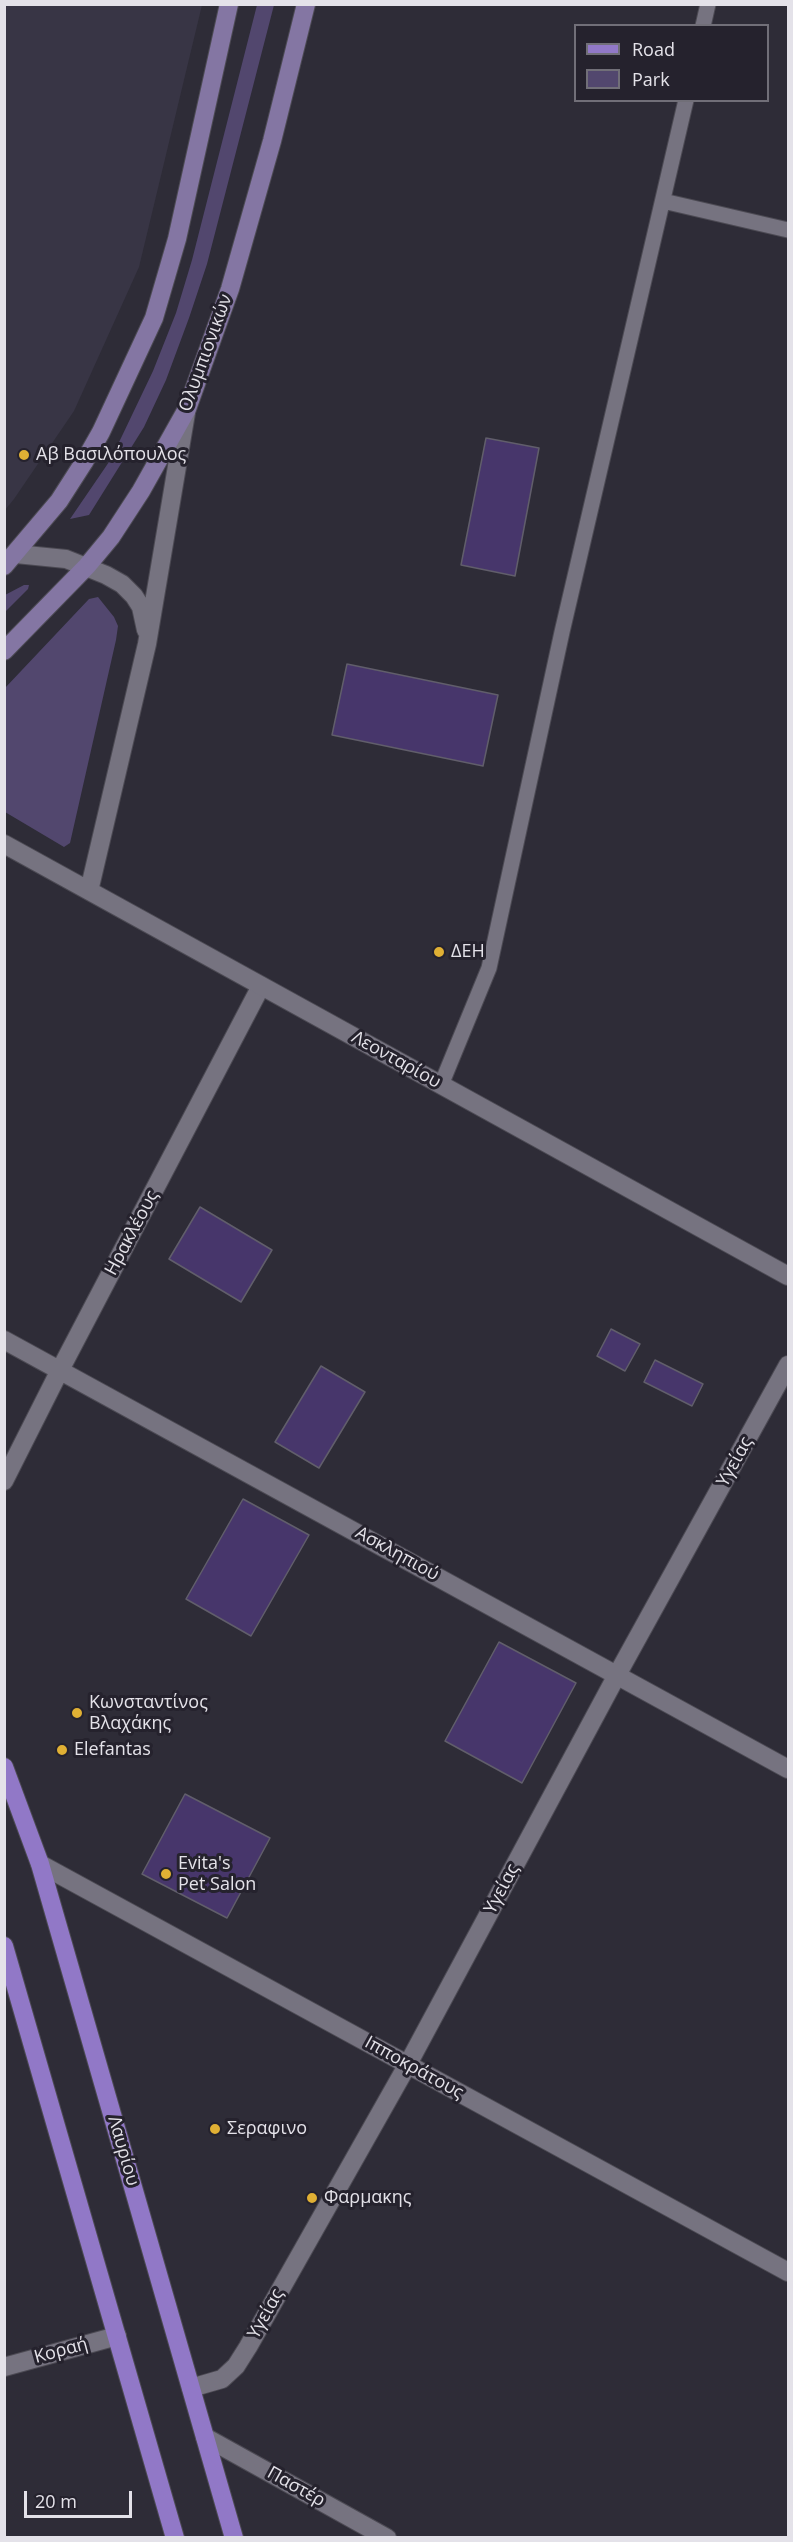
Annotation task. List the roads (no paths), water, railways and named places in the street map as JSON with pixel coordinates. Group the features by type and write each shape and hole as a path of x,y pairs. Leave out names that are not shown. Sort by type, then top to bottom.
{"main road":[{"path":"10,560 58,501 84,462 101,432 154,318 177,238 229,4"},
{"name":"Ολυμπιονικών","path":"4,651 87,566 111,537 141,491 187,409 230,289 272,141 306,4"},
{"name":"Λαυρίου","path":"4,1767 40,1864 234,2538"},
{"path":"4,1946 175,2538"}],"street":[{"path":"89,891 147,644 187,409"},
{"path":"10,560 66,559 87,566 122,584 134,596 144,617 147,644"},
{"name":"Λεονταρίου","path":"4,844 789,1276"},
{"name":"Ηρακλέους","path":"4,1481 261,986"},
{"name":"Ασκληπιού","path":"4,1340 789,1768"},
{"name":"Υγείας","path":"191,2388 222,2379 236,2366 408,2064 617,1675 789,1365"},
{"name":"Ιπποκράτους","path":"40,1864 789,2272"},
{"name":"Κοραή","path":"4,2367 117,2336"},
{"name":"Παστέρ","path":"205,2437 387,2538"}],"lane":[{"path":"703,24 708,4"},
{"path":"441,1085 489,968 562,632 686,102"},
{"path":"663,201 789,230"}],"place":[{"name":"Αβ Βασιλόπουλος","path":"24,455"},
{"name":"ΔΕΗ","path":"439,952"},
{"name":"Κωνσταντίνος Βλαχάκης","path":"77,1713"},
{"name":"Elefantas","path":"62,1750"},
{"name":"Evita's Pet Salon","path":"166,1874"},
{"name":"Σεραφινο","path":"215,2129"},
{"name":"Φαρμακης","path":"312,2198"}]}
